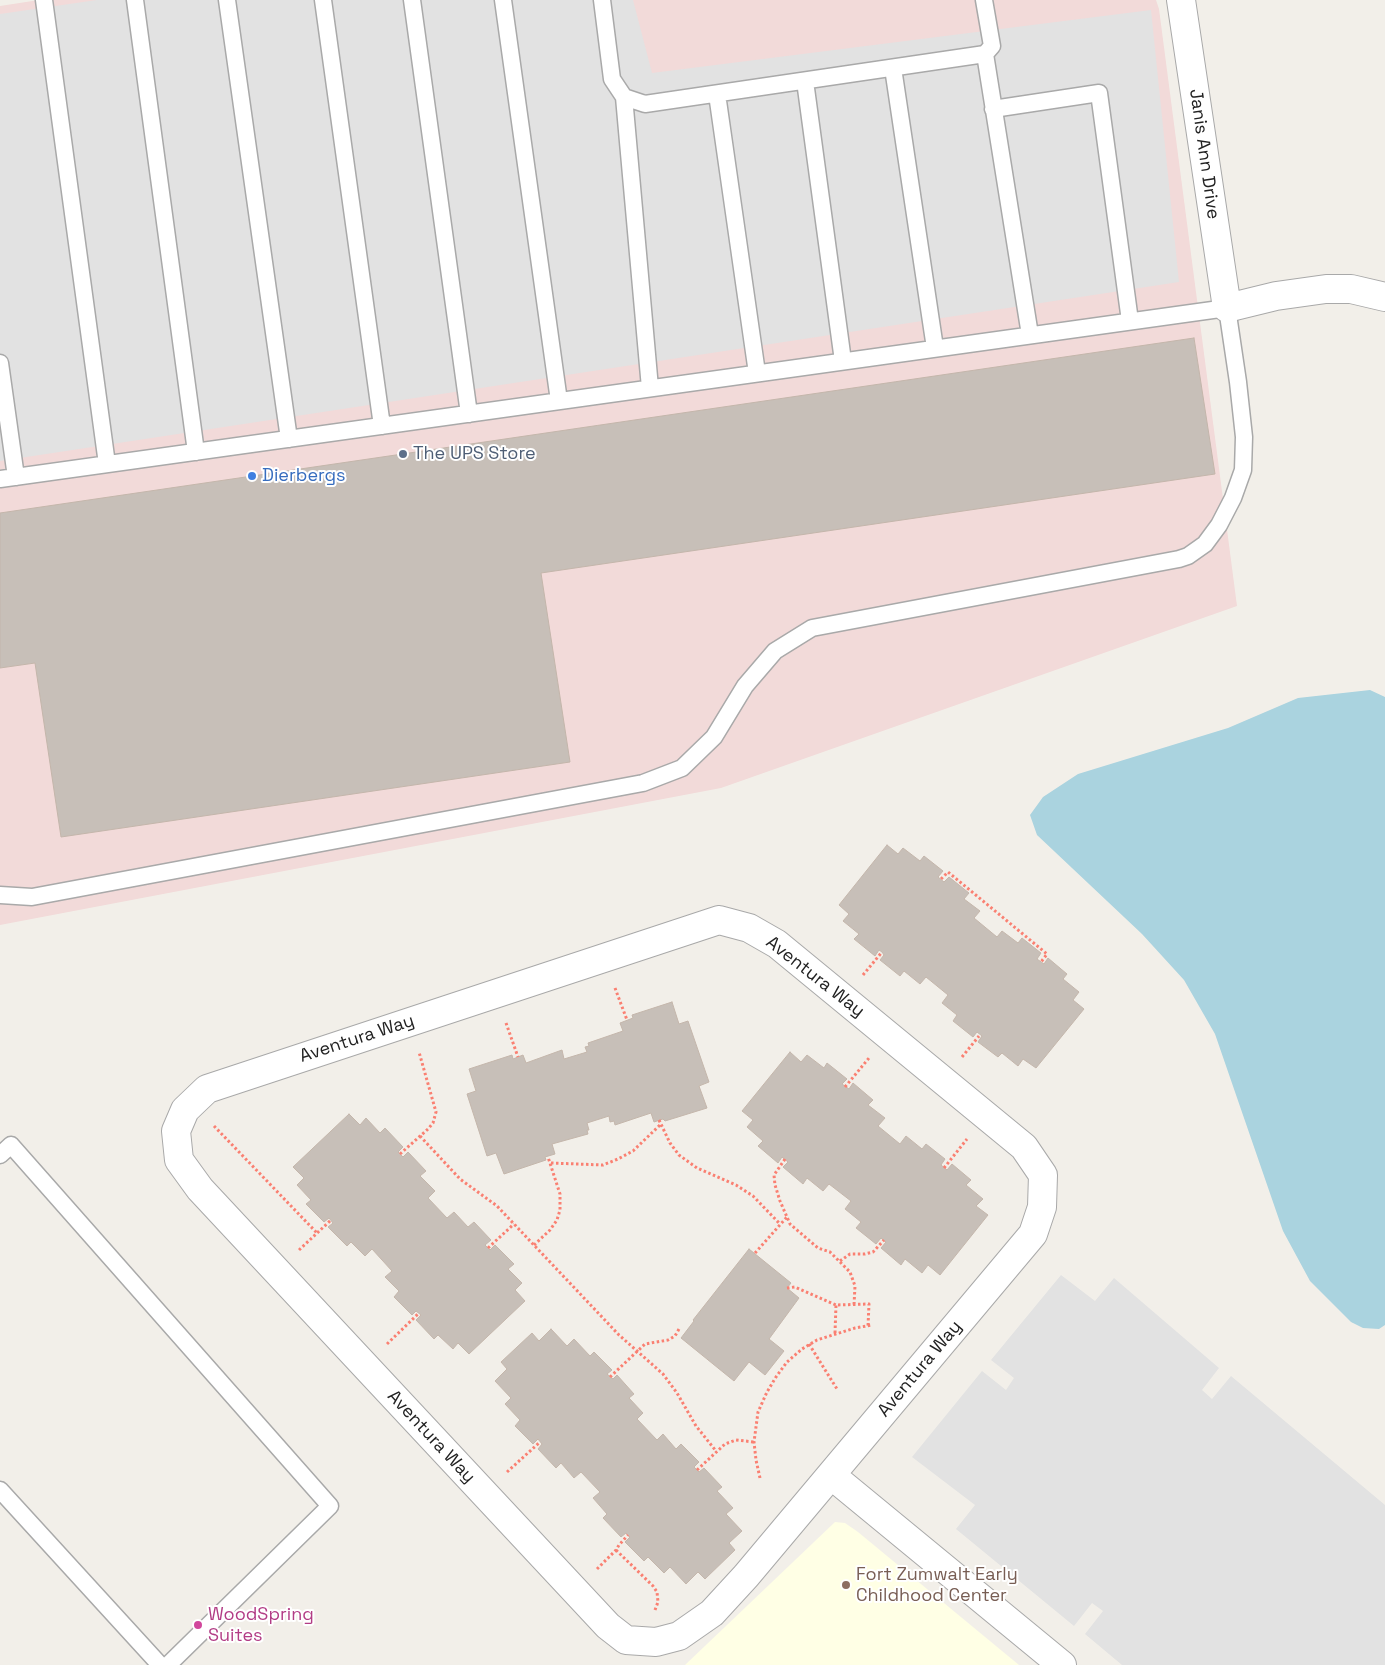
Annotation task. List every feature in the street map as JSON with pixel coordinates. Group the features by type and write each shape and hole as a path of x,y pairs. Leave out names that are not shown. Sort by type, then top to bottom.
{"street":[{"name":"Janis Ann Drive","path":"1181,0 1227,308"},
{"path":"1227,308 1276,296 1326,289 1352,289 1385,297"},
{"name":"Aventura Way","path":"719,920 749,928 777,944 1024,1147 1043,1175 1042,1207 1033,1234 746,1576 712,1613 679,1636 656,1642 626,1640 608,1626 200,1189 179,1160 176,1131 185,1110 207,1089 409,1022 719,920"},
{"path":"831,1475 1062,1665"}],"lane":[{"path":"44,0 107,464"},
{"path":"135,0 196,452"},
{"path":"227,0 289,439"},
{"path":"323,0 382,426"},
{"path":"412,0 469,414"},
{"path":"503,0 559,401"},
{"path":"602,0 612,78 624,97 650,388"},
{"path":"624,97 645,104 984,54 992,46 984,0"},
{"path":"984,54 1030,335"},
{"path":"893,68 935,348"},
{"path":"805,81 843,361"},
{"path":"993,109 1099,93 1130,321"},
{"path":"717,94 757,373"},
{"path":"0,363 8,478 1227,308 1244,437 1243,470 1233,498 1219,525 1205,544 1188,556 812,628 775,651 745,686 714,737 682,768 643,783 32,897 0,894"},
{"path":"0,1155 11,1145 330,1506 168,1665"},
{"path":"0,1490 160,1665"}],"path":[{"path":"941,879 948,872 1047,954 1041,962"},
{"path":"400,1154 433,1123 436,1112 409,1022"},
{"path":"192,1103 317,1234"},
{"path":"659,1120 670,1143 679,1155 697,1168 736,1185 753,1196 780,1224"},
{"path":"551,1163 596,1165 618,1159 633,1151 660,1124"},
{"path":"420,1136 460,1179 497,1206 619,1335 663,1374 677,1393 696,1426 716,1452"},
{"path":"534,1245 550,1230 560,1210 560,1194 548,1157"},
{"path":"785,1159 774,1175 778,1193 790,1224 818,1248 830,1252 850,1272 855,1286 854,1305"},
{"path":"755,1253 787,1216"},
{"path":"276,1271 331,1220"},
{"path":"488,1248 514,1224"},
{"path":"840,1261 850,1254 873,1252 884,1240"},
{"path":"760,1478 754,1442 758,1412 767,1392 787,1362 809,1344 817,1340 835,1333 870,1325 869,1304 836,1305 795,1287 787,1288"},
{"path":"835,1333 836,1305"},
{"path":"365,1365 418,1313"},
{"path":"610,1377 636,1350 645,1344 668,1340 675,1336 680,1329"},
{"path":"809,1344 837,1389"},
{"path":"697,1470 725,1444 736,1440 754,1442"},
{"path":"484,1493 540,1442"},
{"path":"575,1590 616,1550 628,1535"},
{"path":"616,1550 657,1592 658,1602 650,1621 656,1642"}],"shaded area":[{"path":"39,0 1156,0 1159,9 1237,606 721,788 0,925 0,6"},
{"path":"97,0 633,0 652,73 1151,10 1179,282 0,461 0,14"},
{"path":"1061,1275 1095,1301 1114,1278 1219,1368 1202,1390 1212,1399 1231,1376 1385,1505 1385,1665 1122,1665 1085,1634 1103,1611 1092,1603 1074,1626 956,1529 975,1505 912,1457 982,1371 1006,1390 1014,1378 991,1360"},
{"name":"Fort Zumwalt Early Childhood Center","path":"835,1522 845,1523 858,1532 1019,1665 685,1665"}],"water":[{"path":"1370,690 1385,697 1385,1325 1379,1329 1363,1328 1351,1322 1310,1281 1283,1231 1215,1034 1184,980 1142,934 1037,835 1030,815 1043,797 1078,774 1228,728 1298,698"}],"building":[{"path":"1194,338 1215,474 541,573 570,762 61,837 35,663 0,668 0,513"},
{"path":"887,845 898,854 903,848 920,861 924,856 943,871 938,877 944,882 949,877 969,893 964,899 980,911 974,918 997,937 1002,931 1018,943 1022,938 1041,953 1037,959 1044,964 1048,958 1067,974 1063,979 1079,992 1073,1000 1084,1009 1036,1068 1023,1059 1018,1066 1002,1053 998,1057 978,1042 982,1036 977,1032 973,1037 953,1021 957,1015 942,1003 948,995 926,977 920,984 904,971 900,976 880,960 884,955 882,952 879,950 875,956 854,939 859,934 843,921 849,914 839,905"},
{"path":"672,1002 679,1024 688,1021 709,1082 699,1086 707,1108 665,1121 663,1119 654,1122 651,1113 615,1125 614,1121 610,1122 609,1116 587,1123 588,1134 552,1144 555,1154 545,1157 546,1160 504,1174 496,1153 487,1156 467,1094 476,1091 469,1069 512,1055 513,1059 523,1055 526,1063 562,1050 564,1059 587,1052 585,1047 589,1046 588,1043 623,1031 620,1023 633,1018 632,1015"},
{"path":"790,1052 801,1062 807,1055 824,1068 827,1063 847,1079 842,1084 849,1089 853,1083 873,1100 868,1105 885,1118 878,1126 900,1144 906,1136 922,1149 926,1144 945,1159 941,1165 947,1170 952,1164 971,1180 966,1185 983,1199 976,1206 988,1215 940,1275 928,1265 922,1273 905,1259 901,1265 881,1248 886,1242 881,1238 876,1244 856,1228 861,1222 845,1209 851,1201 829,1184 823,1191 807,1178 803,1184 783,1167 788,1162 782,1157 778,1163 758,1146 763,1141 747,1127 753,1120 742,1111"},
{"path":"349,1114 360,1125 366,1118 380,1133 385,1128 403,1147 398,1152 403,1157 408,1152 426,1171 420,1176 435,1191 428,1198 447,1218 454,1212 468,1227 474,1222 491,1240 485,1245 490,1250 495,1245 514,1264 508,1269 522,1283 515,1290 525,1301 469,1354 458,1343 453,1349 438,1335 434,1339 416,1320 421,1315 416,1311 412,1315 394,1297 399,1291 385,1277 392,1271 372,1249 365,1256 351,1242 347,1246 328,1227 333,1223 329,1218 324,1222 306,1204 311,1200 297,1185 304,1178 293,1167"},
{"path":"749,1249 791,1283 787,1288 799,1298 769,1339 784,1351 765,1375 749,1362 734,1381 681,1338"},
{"path":"551,1329 567,1346 574,1339 590,1356 594,1352 612,1370 607,1374 613,1379 617,1375 634,1394 629,1398 643,1413 637,1419 657,1440 663,1434 676,1449 681,1444 699,1462 694,1467 699,1472 704,1468 722,1487 717,1491 733,1508 726,1514 742,1531 729,1543 735,1550 705,1579 698,1572 686,1584 670,1567 664,1573 648,1557 644,1561 625,1542 630,1537 626,1533 621,1537 603,1518 607,1514 593,1498 600,1492 581,1472 574,1478 561,1463 556,1468 538,1449 542,1444 538,1439 533,1444 515,1426 520,1420 505,1404 511,1398 495,1381 507,1369 501,1362 532,1333 539,1341"}],"place":[{"name":"The UPS Store","path":"403,454"},
{"name":"Dierbergs","path":"252,476"},
{"name":"Fort Zumwalt Early Childhood Center","path":"846,1585"},
{"name":"WoodSpring Suites","path":"198,1625"}]}
